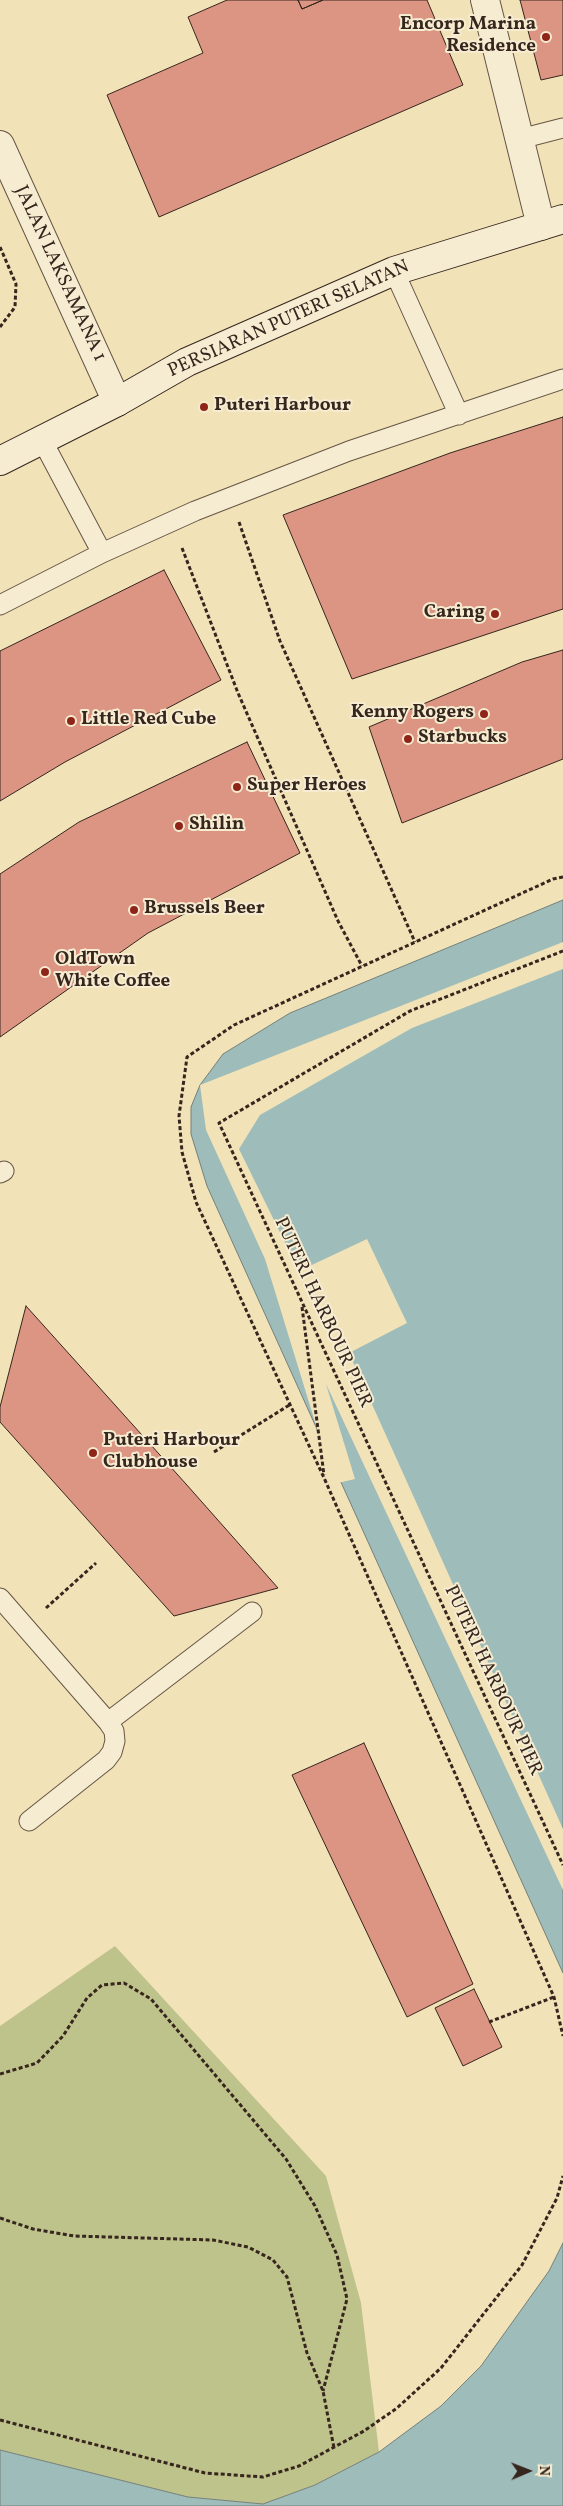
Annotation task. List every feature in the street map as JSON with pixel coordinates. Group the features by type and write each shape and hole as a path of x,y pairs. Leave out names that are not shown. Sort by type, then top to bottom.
{"street":[{"path":"485,0 520,139 552,222"},
{"name":"JALAN LAKSAMANA 1","path":"0,146 117,402"},
{"name":"PERSIARAN PUTERI SELATAN","path":"0,461 117,402 187,362 394,271 552,222"}],"lane":[{"path":"520,139 563,128"},
{"path":"394,271 459,415"},
{"path":"0,605 102,553 231,497 349,451 563,379"},
{"path":"42,440 102,553"},
{"path":"0,1598 108,1722 114,1736 112,1752 106,1760 29,1821"},
{"path":"108,1722 252,1612"}],"path":[{"path":"0,248 16,284 15,307 0,327"},
{"path":"231,497 280,641 415,942"},
{"path":"171,522 238,693 338,921 362,966"},
{"path":"563,877 553,879 234,1025 187,1057 179,1116 182,1152 196,1202 291,1404 554,1997 563,2036"},
{"name":"PUTERI HARBOUR PIER","path":"563,951 410,1011 219,1123 563,1865"},
{"path":"302,1304 325,1480"},
{"path":"214,1452 291,1404"},
{"path":"26,1627 96,1563"},
{"path":"0,2074 37,2063 63,2036 87,1998 102,1985 124,1983 151,1999 286,2159 315,2206 337,2255 347,2299 323,2391"},
{"path":"489,2022 554,1997"},
{"path":"0,2420 206,2473 263,2477 299,2466 364,2431 397,2408 441,2368 522,2265 557,2198 563,2176"},
{"path":"0,2218 32,2229 74,2236 213,2240 248,2247 273,2260 287,2277 307,2353 323,2391 334,2448"}],"green space":[{"path":"115,1946 326,2176 361,2303 379,2452 315,2485 263,2504 188,2497 0,2450 0,2026"}],"water":[{"path":"563,900 563,1973 207,1186 191,1134 191,1107 200,1085 223,1054 290,1013"},
{"path":"563,2243 563,2506 0,2506 0,2450 188,2497 263,2504 315,2485 379,2452 441,2406 481,2366 549,2271"}],"pier":[{"path":"563,942 563,969 412,1028 260,1115 239,1149 299,1271 367,1239 407,1323 349,1353 563,1829 563,1890 326,1384 355,1479 338,1483 323,1448 265,1259 206,1130 200,1085"}],"building":[{"path":"227,0 298,0 302,9 323,0 427,0 463,85 159,217 107,95 203,53 188,17"},
{"path":"298,0 323,0 302,9"},
{"name":"Encorp Marina Residence","path":"520,0 563,0 563,75 541,80"},
{"path":"563,417 563,609 352,679 283,515 450,453"},
{"name":"Little Red Cube","path":"164,570 221,680 65,762 0,801 0,651"},
{"path":"563,650 563,759 402,823 369,727 522,662"},
{"path":"247,742 300,853 148,933 0,1037 0,874 79,822"},
{"name":"Puteri Harbour Clubhouse","path":"26,1306 278,1588 174,1616 0,1422 0,1407"},
{"path":"364,1743 473,1984 407,2017 292,1775"},
{"path":"474,1989 502,2047 463,2066 435,2008"}],"place":[{"name":"Encorp Marina Residence","path":"546,37"},
{"name":"Puteri Harbour","path":"204,407"},
{"name":"Caring","path":"495,614"},
{"name":"Kenny Rogers","path":"484,714"},
{"name":"Little Red Cube","path":"71,721"},
{"name":"Starbucks","path":"408,739"},
{"name":"Super Heroes","path":"237,787"},
{"name":"Shilin","path":"179,826"},
{"name":"Brussels Beer","path":"134,910"},
{"name":"OldTown White Coffee","path":"45,972"},
{"name":"Puteri Harbour Clubhouse","path":"93,1453"}]}
